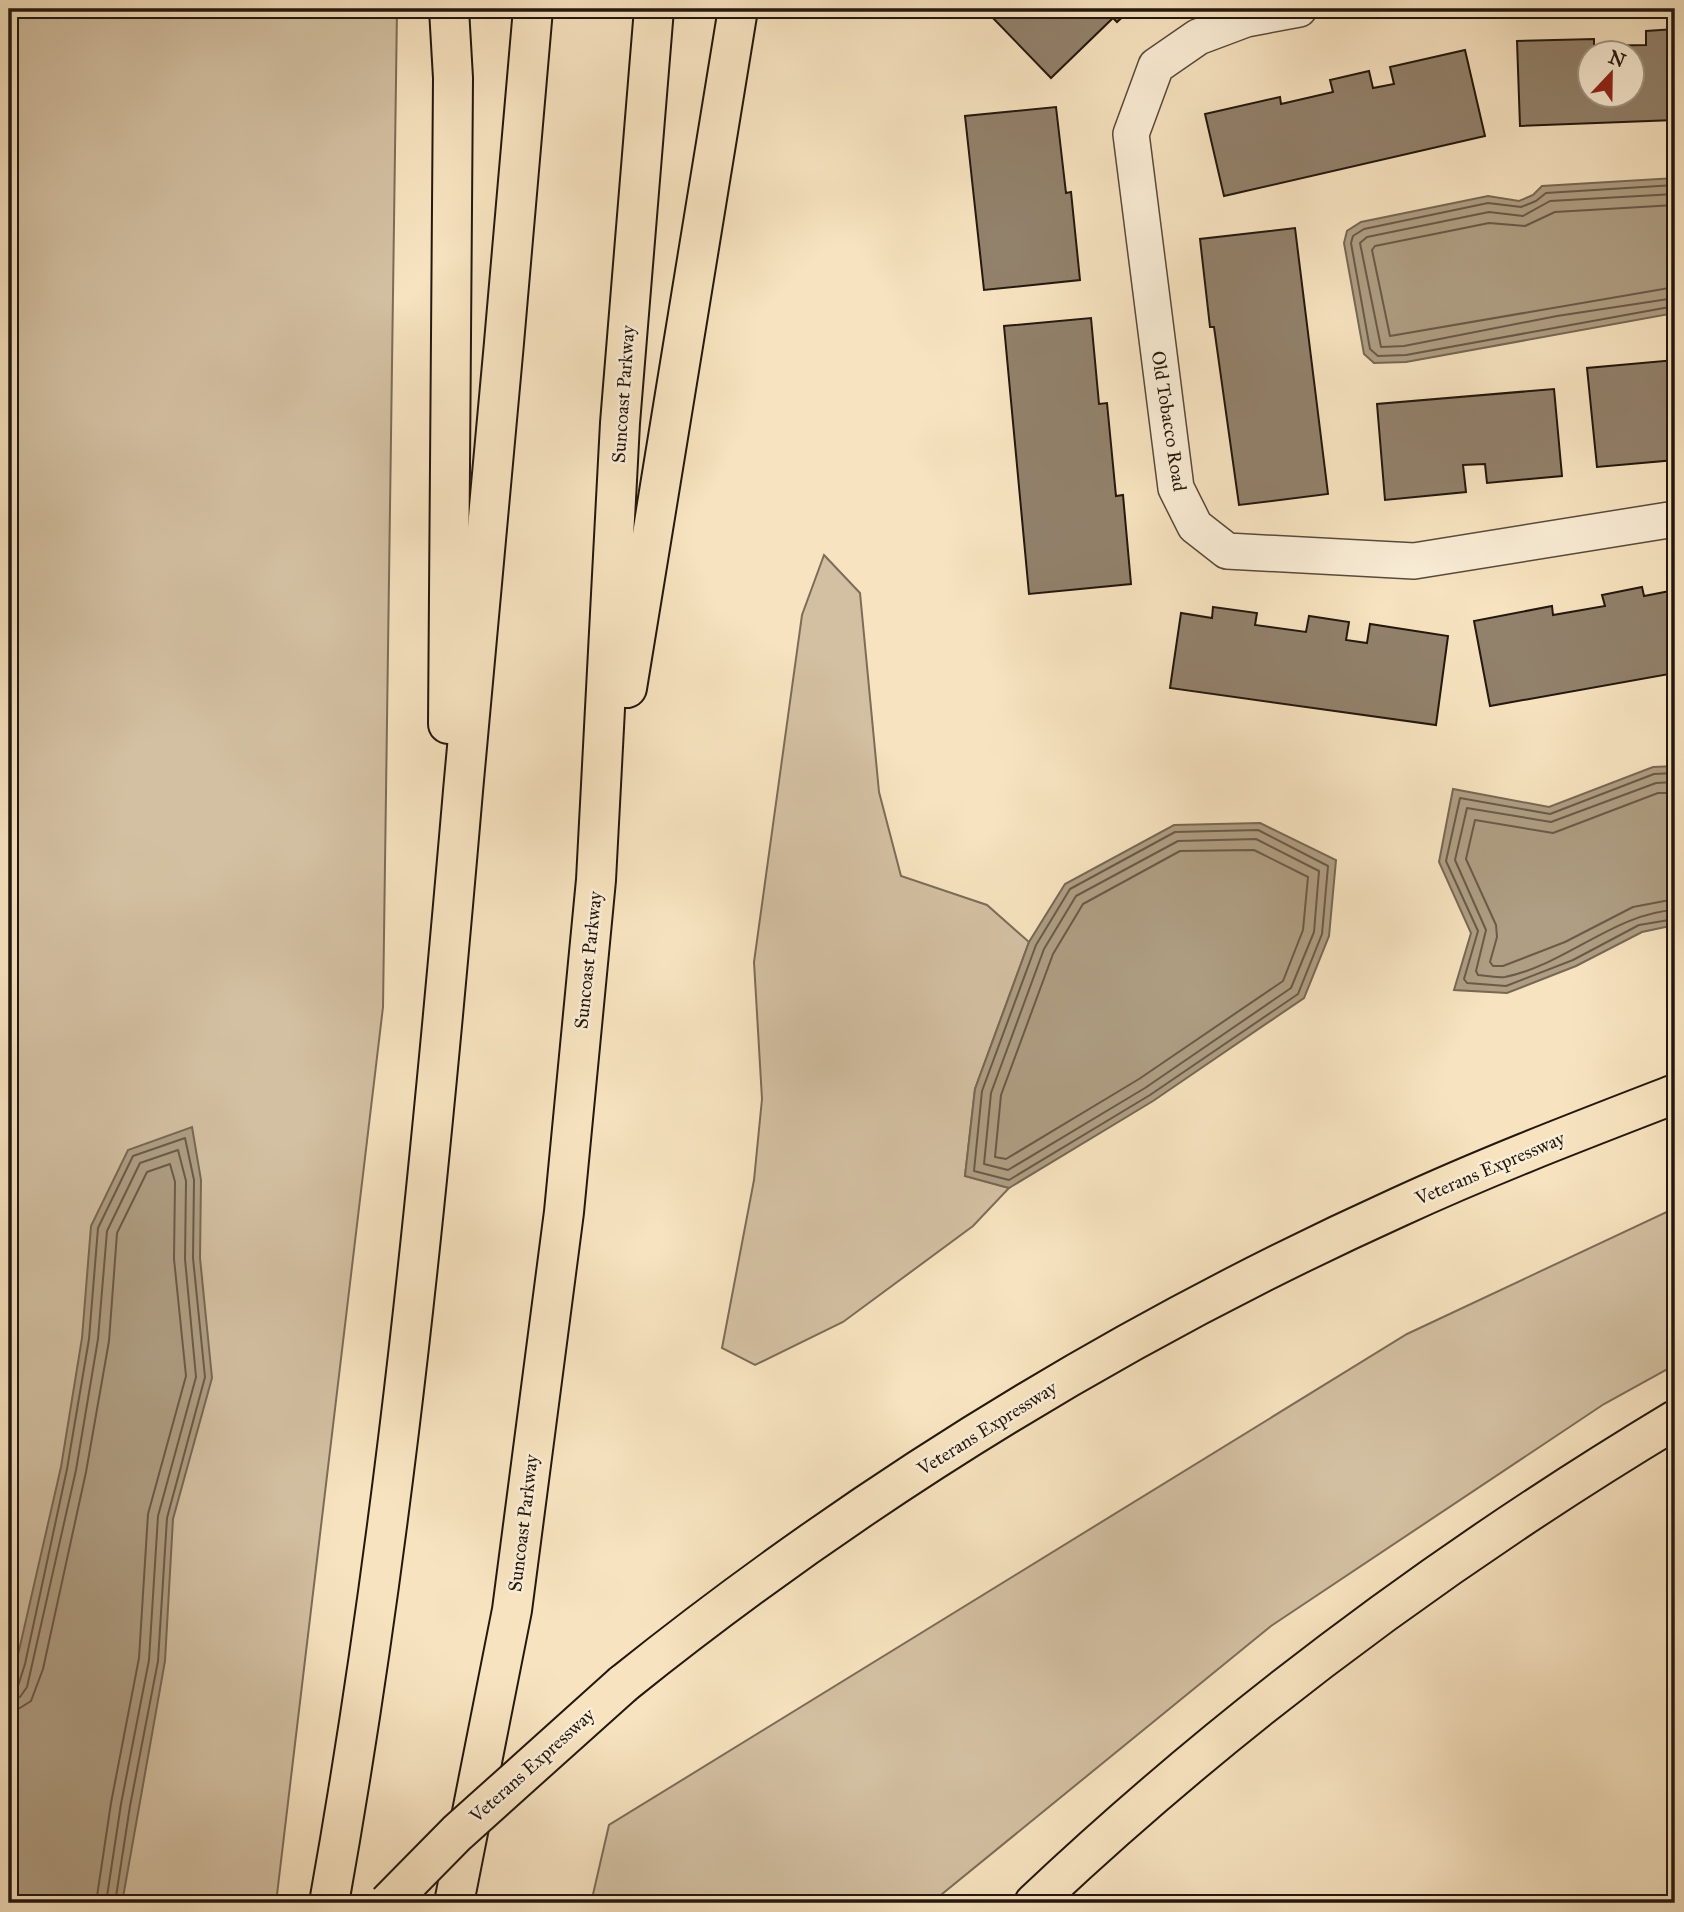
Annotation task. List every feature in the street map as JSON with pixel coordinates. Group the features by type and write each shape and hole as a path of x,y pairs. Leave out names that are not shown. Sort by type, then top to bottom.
{"highway":[{"path":"449,9 453,78 447,596 450,958"},
{"path":"329,1903 360,1728 401,1429 450,958 533,9"},
{"name":"Suncoast Parkway","path":"454,1903 512,1610 564,1212 596,880 620,423 654,9"},
{"path":"596,880 738,9"},
{"name":"Veterans Expressway","path":"388,1903 467,1823 623,1684 799,1548 1056,1384 1167,1323 1397,1207 1512,1157 1675,1094"},
{"path":"1034,1903 1193,1760 1317,1660 1430,1577 1528,1511 1675,1420"}],"street":[{"name":"Old Tobacco Road","path":"1299,9 1246,19 1198,37 1156,66 1131,134 1176,488 1195,526 1227,551 1414,561 1675,519"}],"shaded area":[{"path":"9,9 397,9 383,1007 276,1903 9,1903"},
{"path":"824,555 860,593 879,792 901,876 987,905 1029,942 975,1089 965,1176 1009,1188 973,1226 843,1322 755,1365 722,1348 754,1180 762,1099 754,962 802,615"},
{"path":"1675,1208 1675,1365 1604,1404 1271,1626 931,1903 591,1903 609,1825 1407,1334"}],"water":[{"path":"1675,178 1675,313 1406,362 1374,363 1364,354 1344,243 1347,231 1361,222 1488,196 1519,201 1533,195 1542,186"},
{"path":"1675,766 1675,925 1642,932 1576,966 1507,993 1454,990 1471,933 1439,862 1453,789 1549,807 1653,767"},
{"path":"1260,823 1336,860 1329,936 1304,998 1153,1101 1009,1188 965,1176 975,1089 1029,942 1065,884 1174,825"},
{"path":"192,1127 201,1180 200,1258 212,1378 173,1519 165,1661 122,1903 9,1903 9,1694 61,1467 82,1338 91,1226 128,1150"}],"building":[{"path":"999,9 1131,9 1117,22 1113,18 1051,78 991,16"},
{"path":"1675,29 1675,120 1520,126 1517,41 1576,39 1576,108 1646,108 1646,31"},
{"path":"1465,50 1485,136 1224,196 1205,114 1280,97 1281,104 1333,92 1330,80 1369,71 1373,88 1394,84 1390,67"},
{"path":"1056,107 1066,193 1071,192 1080,280 984,290 965,116"},
{"path":"1295,228 1328,494 1239,505 1214,327 1210,327 1200,239"},
{"path":"1091,318 1099,404 1107,403 1116,496 1123,495 1131,584 1029,594 1004,326"},
{"path":"1675,360 1675,460 1597,467 1587,368"},
{"path":"1554,389 1562,476 1487,483 1485,464 1463,465 1466,492 1385,500 1377,404"},
{"path":"1642,587 1644,596 1675,590 1675,673 1490,706 1474,621 1552,606 1553,615 1605,606 1602,595"},
{"path":"1213,607 1257,613 1255,625 1306,632 1309,616 1349,622 1346,640 1367,643 1370,624 1448,636 1436,725 1170,688 1181,613 1212,618"}]}
